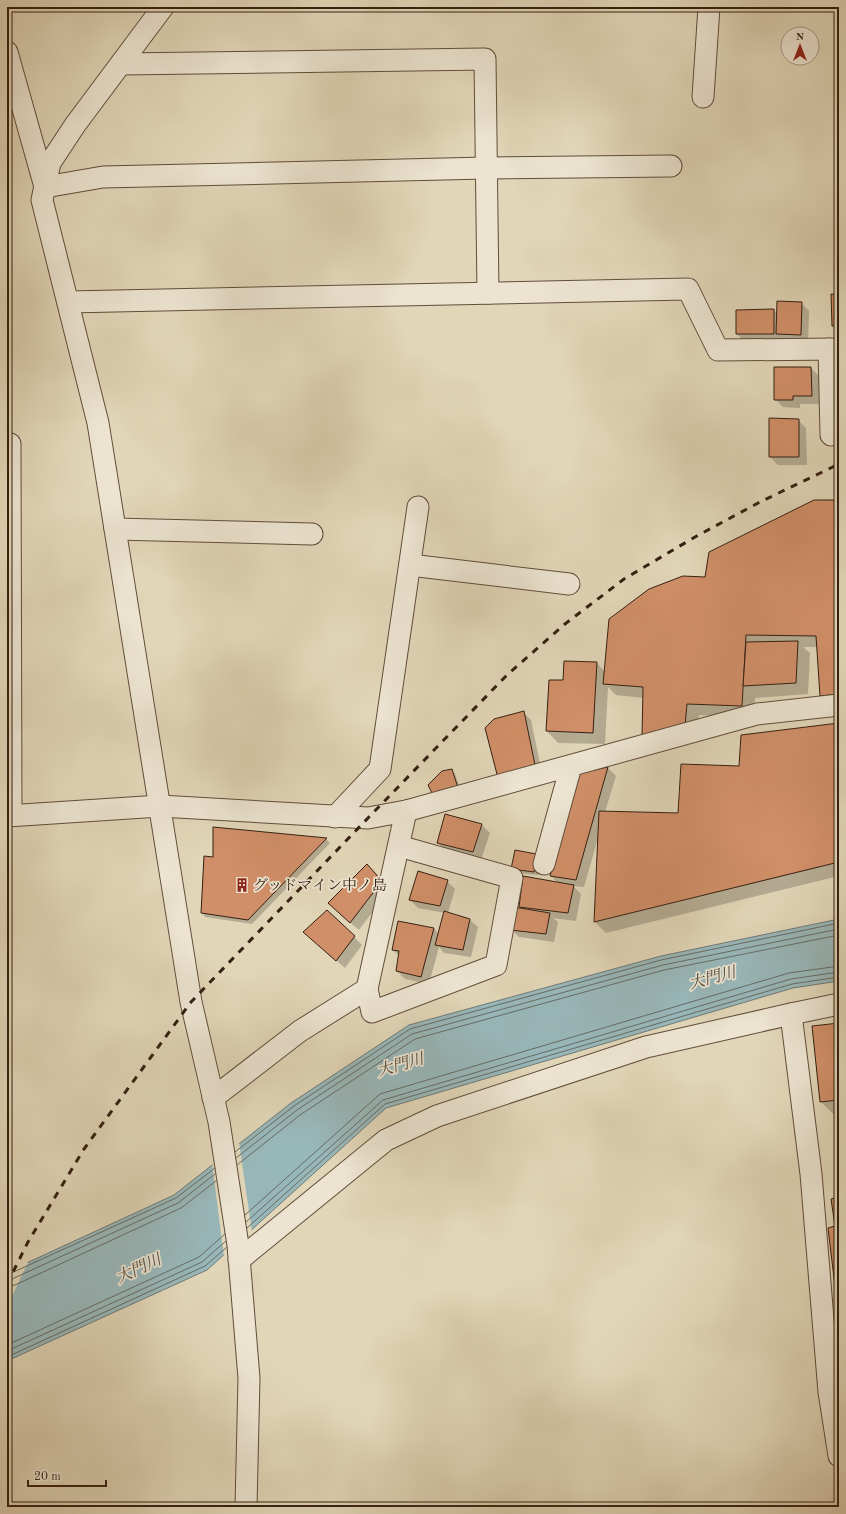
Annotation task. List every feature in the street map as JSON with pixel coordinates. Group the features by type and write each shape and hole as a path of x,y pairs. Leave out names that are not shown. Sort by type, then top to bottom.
{"street":[{"path":"163,7 75,125 50,163 42,200 98,423 191,1002 219,1122 239,1252 249,1378 246,1507"},
{"path":"703,97 709,7"},
{"path":"7,52 45,187"},
{"path":"121,64 485,59 488,293"},
{"path":"45,187 103,177 486,168 671,166"},
{"path":"68,302 688,289 718,350 834,349 831,435"},
{"path":"10,444 9,815 160,806 368,818 406,811 757,714 839,705"},
{"path":"335,817 380,769 418,507"},
{"path":"115,529 312,534"},
{"path":"410,565 569,584"},
{"path":"544,864 571,766"},
{"path":"399,846 512,878 496,965 372,1012 366,989 406,811"},
{"path":"213,1098 300,1031 366,989"},
{"path":"239,1252 386,1140 437,1116 646,1047 839,1004"},
{"path":"790,1014 811,1174 829,1392 839,1456"}],"water":[{"name":"大門川","path":"839,919 839,981 793,988 386,1108 207,1270 7,1361 7,1272 174,1195 291,1103 409,1025 661,956"}],"pier":[{"path":"239,1142 252,1232 224,1257 212,1163"},
{"path":"29,1260 7,1307 7,1270"}],"building":[{"path":"831,294 839,295 839,326 832,326"},
{"path":"777,301 802,302 801,335 776,334"},
{"path":"774,309 774,334 736,334 736,310"},
{"path":"774,367 811,367 812,396 793,396 793,400 774,400"},
{"path":"769,418 799,419 799,457 769,457"},
{"path":"814,500 839,500 839,694 820,696 816,636 746,635 742,706 687,704 685,726 642,738 643,687 603,684 609,619 649,589 683,576 705,577 709,552"},
{"path":"798,641 796,683 743,686 746,642"},
{"path":"564,661 597,662 593,733 546,731 549,680 563,680"},
{"path":"524,711 535,765 498,778 485,728 494,719"},
{"path":"839,723 839,862 594,922 599,811 678,813 681,764 739,766 741,735"},
{"path":"608,767 576,880 550,876 580,773"},
{"path":"452,769 458,788 433,795 428,785 442,771"},
{"path":"445,814 482,824 473,852 437,843"},
{"name":"グッドマイン中ノ島","path":"213,827 327,838 248,920 201,913 204,856 213,857"},
{"path":"515,850 536,854 534,872 511,869"},
{"path":"367,864 382,881 350,923 328,903"},
{"path":"418,871 448,880 440,906 409,900"},
{"path":"523,876 574,885 568,913 519,907"},
{"path":"514,907 550,913 546,934 510,930"},
{"path":"327,910 355,936 336,961 303,932"},
{"path":"444,911 470,919 463,950 435,945"},
{"path":"398,921 434,928 421,977 396,971 399,951 392,950"},
{"path":"839,1023 839,1100 820,1102 812,1026"},
{"path":"836,1182 839,1182 839,1197"},
{"path":"839,1197 839,1320 828,1228 835,1226 831,1199"}],"railway":[{"path":"7,1284 28,1242 84,1149 191,1002 507,675 565,624 624,579 695,537 760,502 839,464"}],"place":[{"name":"グッドマイン中ノ島","path":"242,885"}]}
